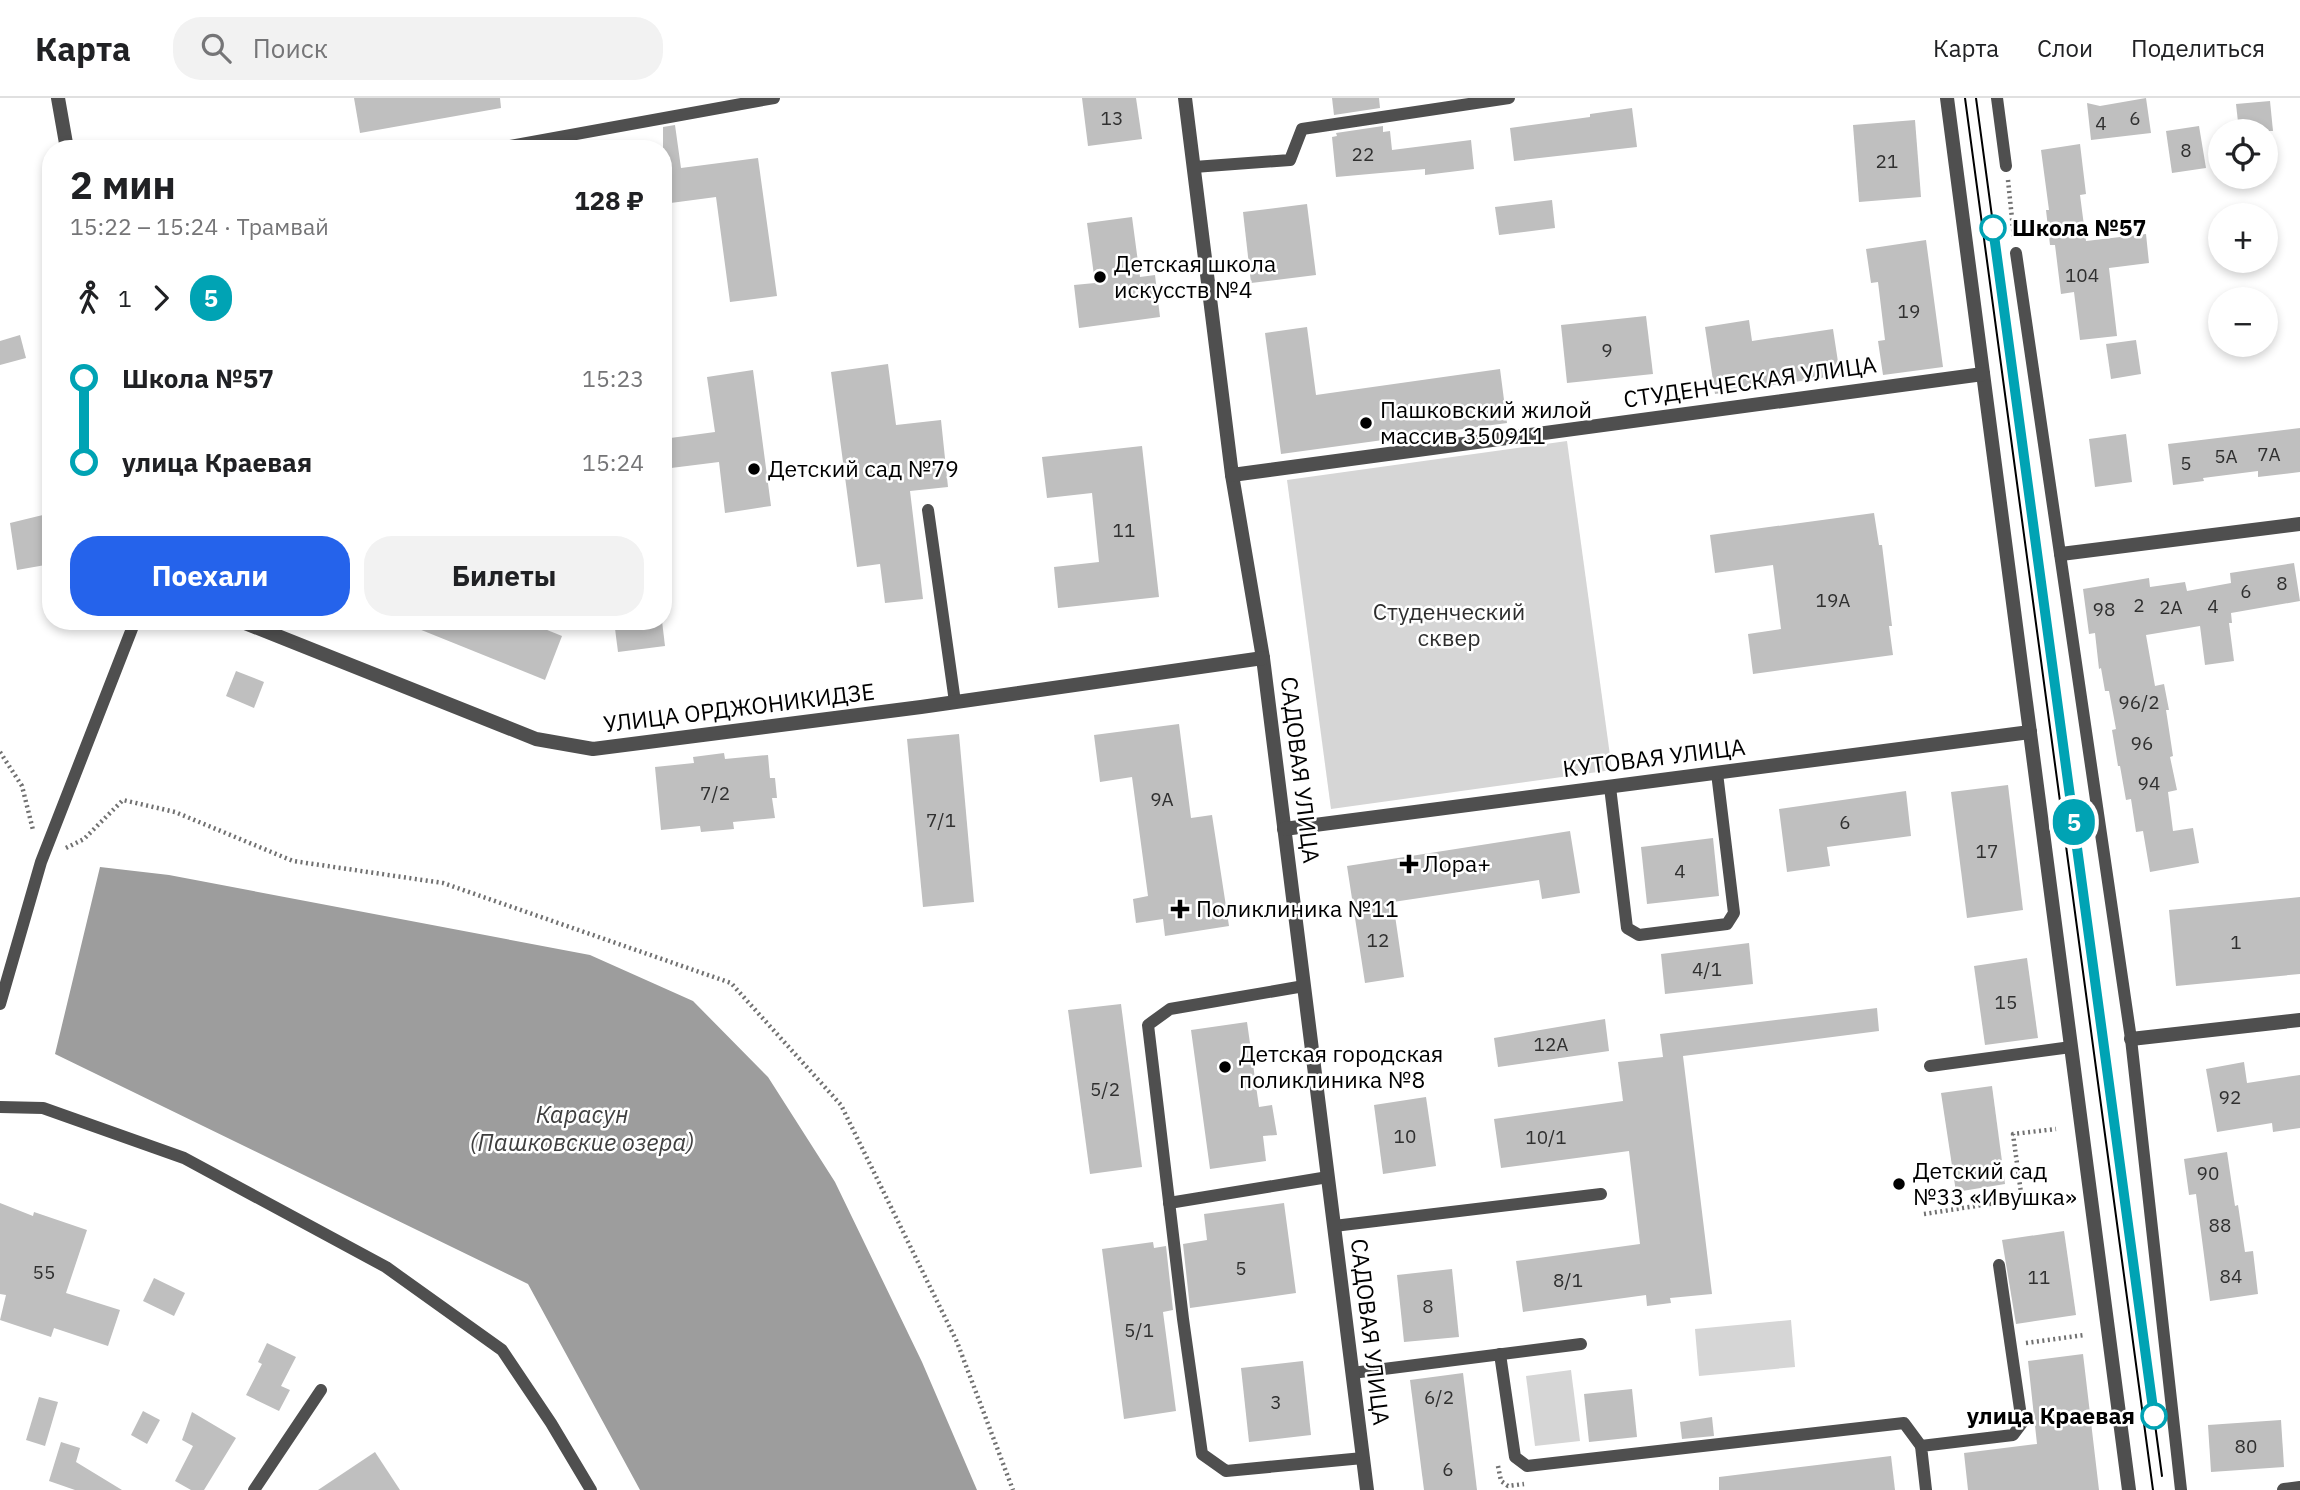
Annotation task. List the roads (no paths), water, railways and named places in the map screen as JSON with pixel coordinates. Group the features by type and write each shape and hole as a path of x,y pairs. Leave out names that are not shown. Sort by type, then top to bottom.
{"street":[{"path":"58,98 65,140"},
{"name":"САДОВАЯ УЛИЦА","path":"1185,98 1232,475 1263,658 1367,1490"},
{"path":"1947,98 2129,1490"},
{"name":"СТУДЕНЧЕСКАЯ УЛИЦА","path":"1232,475 1983,374"},
{"path":"2061,554 2300,524"},
{"name":"УЛИЦА ОРДЖОНИКИДЗЕ","path":"263,630 536,739 593,750 1263,658"},
{"name":"КУТОВАЯ УЛИЦА","path":"1284,829 2030,732"},
{"path":"2132,1039 2300,1020"},
{"path":"2284,1490 2300,1489"}],"lane":[{"path":"543,140 774,98"},
{"path":"1194,167 1290,160 1301,129 1509,98"},
{"path":"1997,98 2006,166"},
{"path":"2016,253 2132,1039 2181,1490"},
{"path":"928,510 955,702"},
{"path":"0,1004 41,862 131,630"},
{"path":"1610,787 1627,928 1639,935 1727,923 1734,913 1717,773"},
{"path":"1304,986 1170,1009 1148,1024 1169,1203 1202,1454 1226,1471 1363,1458"},
{"path":"1930,1066 2071,1047"},
{"path":"0,1107 43,1108 184,1158 386,1267 502,1350 551,1423 591,1490"},
{"path":"1169,1203 1328,1177"},
{"path":"1334,1226 1601,1194"},
{"path":"1921,1447 2013,1435 2022,1423 1998,1265"},
{"path":"1352,1373 1581,1343"},
{"path":"1500,1354 1515,1457 1527,1466 1904,1423 1921,1447 1926,1490"},
{"path":"254,1490 321,1390"}],"water":[{"name":"Карасун (Пашковские озера)","path":"100,867 169,875 590,955 693,1001 768,1077 835,1182 922,1362 977,1490 640,1490 528,1284 55,1054"}],"tram line":[{"path":"1965,98 2153,1490"},
{"path":"1976,98 2162,1476"},
{"name":"5","path":"1993,228 2154,1416"}],"place":[{"name":"Школа №57","path":"1993,228"},
{"name":"Детская школа искусств №4","path":"1100,277"},
{"name":"Пашковский жилой массив 350911","path":"1366,423"},
{"name":"Детский сад №79","path":"754,469"},
{"name":"Лора+","path":"1409,864"},
{"name":"Поликлиника №11","path":"1180,909"},
{"name":"Детская городская поликлиника №8","path":"1225,1067"},
{"name":"Детский сад №33 «Ивушка»","path":"1899,1184"},
{"name":"улица Краевая","path":"2154,1416"}],"park label":[{"name":"Студенческий сквер","path":"1449,625"}]}
